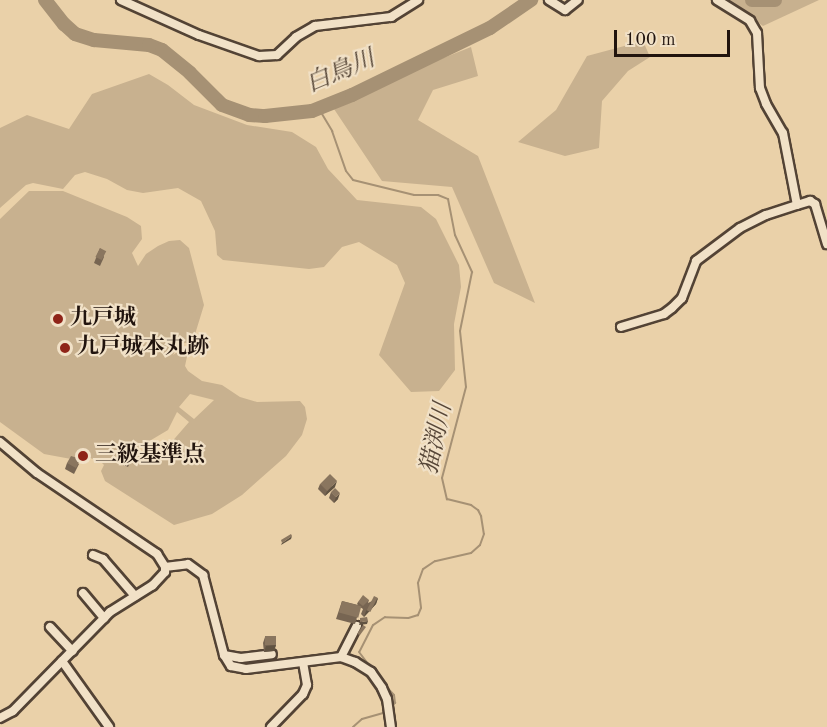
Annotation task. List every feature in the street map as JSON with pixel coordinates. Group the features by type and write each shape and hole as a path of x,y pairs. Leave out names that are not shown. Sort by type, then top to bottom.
{"street":[{"path":"121,0 199,35 259,56 277,55 296,37 315,26 391,17 418,0"},
{"path":"549,0 565,10 578,0"},
{"path":"717,0 750,21 758,33 760,88 766,104 783,133 797,205"},
{"path":"621,327 664,314 672,308 682,298 696,261 740,228 766,215 810,201 815,204 827,244"},
{"path":"0,442 37,473 157,554 165,567 165,572 153,585 104,618 13,711 0,718"},
{"path":"93,555 104,559 135,596"},
{"path":"165,567 188,564 202,575 224,655 231,666 246,669 341,657 355,662 371,672 387,699 391,727"},
{"path":"83,593 104,618"},
{"path":"341,657 357,626"},
{"path":"50,627 72,651"},
{"path":"224,655 241,658 272,654"},
{"path":"62,661 108,727"},
{"path":"271,727 303,694 307,685 303,663"}],"shaded area":[{"path":"726,0 819,0 763,26"},
{"path":"643,41 650,57 628,71 602,101 599,148 565,156 518,142 556,110 587,56"},
{"path":"471,47 478,76 433,90 418,120 478,156 535,303 494,283 452,187 382,181 330,103"},
{"path":"149,74 194,105 247,125 292,132 316,147 328,169 357,200 421,207 436,219 459,265 461,287 454,324 455,370 439,391 411,392 379,355 405,283 397,265 359,242 342,247 324,267 309,269 223,260 217,255 215,231 201,201 178,188 143,193 127,190 107,179 85,172 75,175 63,189 33,183 26,185 0,208 0,128 27,115 69,129 92,94"},
{"path":"29,191 63,191 127,217 141,226 142,239 132,253 138,266 146,254 158,246 169,241 180,240 189,248 204,305 192,344 180,342 173,355 179,351 188,352 185,366 188,371 202,381 222,385 240,397 257,402 300,401 305,407 307,419 302,435 286,456 242,495 212,514 174,525 105,481 101,471 104,465 102,463 88,457 82,461 44,454 0,422 0,219","holes":["190,394 214,400 194,419 179,407","177,412 189,422 156,460 136,449 168,430"]}],"building":[{"path":"100,248 106,251 102,260 95,257"},
{"path":"126,448 135,452 131,461 122,457"},
{"path":"71,456 81,459 76,468 67,463"},
{"path":"330,474 337,481 327,491 320,484"},
{"path":"335,488 340,493 336,497 331,492"},
{"path":"291,534 292,536 282,543 281,540"},
{"path":"363,595 369,600 363,606 358,602"},
{"path":"374,596 378,598 370,612 367,610"},
{"path":"342,601 361,606 358,618 339,613"},
{"path":"367,617 368,621 360,622 360,618"},
{"path":"363,625 366,627 360,635 357,634"},
{"path":"265,636 276,636 276,645 265,645"}],"waterway":[{"name":"白鳥川","path":"45,0 75,34 94,40 149,45 162,50 190,73 222,105 249,115 265,116 312,111 352,95 490,28 531,0"},
{"name":"白鳥川","path":"752,0 775,0"},
{"name":"猫渕川","path":"319,109 332,131 346,171 353,180 414,195 438,195 448,199 455,235 472,272 460,331 466,387 442,478 447,499 471,505 478,510 484,534 480,545 471,553 435,561 423,569 418,583 421,608 418,615 408,618 385,617 373,625 359,652 371,668"},
{"name":"猫渕川","path":"353,727 362,719 383,713 395,703 394,695 382,682"}],"place":[{"name":"九戸城","path":"58,319"},
{"name":"九戸城本丸跡","path":"65,348"},
{"name":"三級基準点","path":"83,456"}]}
